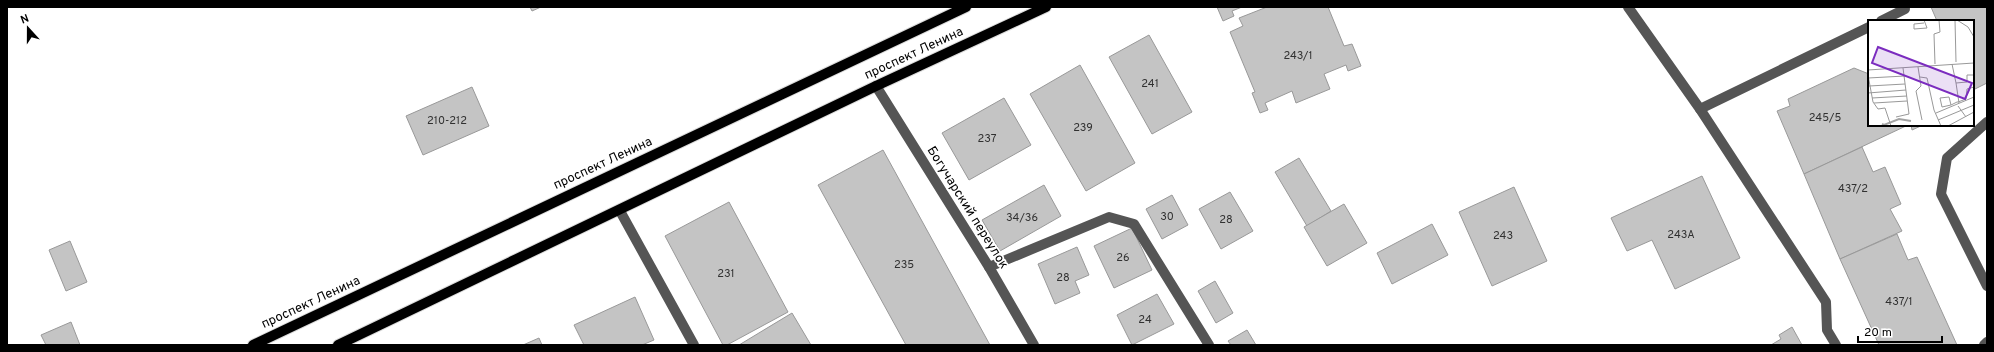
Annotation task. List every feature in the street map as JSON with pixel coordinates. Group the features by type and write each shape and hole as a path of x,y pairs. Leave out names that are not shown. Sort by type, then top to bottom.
{"main road":[{"name":"проспект Ленина","path":"253,345 966,7"},
{"name":"проспект Ленина","path":"338,345 620,211 876,86 1046,7"}],"street":[{"path":"1628,7 1700,109 1826,302 1827,330 1836,345"},
{"path":"1883,20 1905,9 1904,7"},
{"path":"1700,109 1868,27"},
{"name":"Богучарский переулок","path":"876,86 989,267 1034,345"},
{"path":"1987,122 1947,158 1941,194 1987,286"},
{"path":"620,211 694,345"},
{"path":"989,267 1109,217 1134,224 1209,345"},
{"path":"1984,345 1987,342"}],"building":[{"path":"530,7 541,7 532,11"},
{"path":"1217,7 1242,7 1232,11 1234,16 1223,21"},
{"path":"1267,7 1328,7 1344,46 1352,44 1361,66 1348,71 1346,65 1324,74 1330,89 1296,103 1292,91 1265,103 1268,110 1260,113 1252,93 1255,92 1230,32 1243,26 1239,18"},
{"path":"1931,7 1987,7 1987,83 1974,90 1974,20 1937,20"},
{"path":"1149,35 1192,112 1152,134 1109,57"},
{"path":"1080,65 1135,163 1086,191 1030,94"},
{"path":"1854,68 1868,74 1868,126 1906,126 1804,174 1777,111 1790,106 1788,99"},
{"path":"472,87 489,126 423,155 406,116"},
{"path":"1004,98 1031,145 969,180 942,133"},
{"path":"1911,126 1921,126 1912,130"},
{"path":"1862,147 1873,172 1885,167 1901,204 1890,209 1902,231 1840,259 1804,174"},
{"path":"883,150 990,345 906,345 818,185"},
{"path":"1299,158 1331,211 1307,226 1275,172"},
{"path":"1702,176 1740,258 1675,289 1652,240 1627,251 1611,218"},
{"path":"1044,185 1061,216 1000,251 982,220"},
{"path":"1514,187 1547,261 1492,286 1459,212"},
{"path":"1230,192 1253,231 1221,249 1199,209"},
{"path":"1172,195 1188,225 1162,239 1146,209"},
{"path":"729,202 788,312 727,345 723,345 665,236"},
{"path":"1344,204 1367,243 1327,266 1304,227"},
{"path":"1432,224 1448,255 1392,284 1377,253"},
{"path":"1132,228 1152,270 1114,288 1094,246"},
{"path":"1897,234 1908,260 1917,257 1957,345 1879,345 1840,259"},
{"path":"70,241 87,282 66,291 49,250"},
{"path":"1077,247 1089,275 1075,281 1080,293 1055,304 1038,264"},
{"path":"1215,281 1233,313 1216,323 1198,291"},
{"path":"1157,294 1174,324 1132,345 1117,315"},
{"path":"635,297 654,340 642,345 584,345 574,325"},
{"path":"792,313 811,345 739,345"},
{"path":"71,322 80,345 46,345 41,335"},
{"path":"1792,327 1802,345 1771,345 1781,339 1779,335"},
{"path":"1247,330 1256,345 1231,345 1228,341"},
{"path":"539,338 542,345 523,345"}]}
